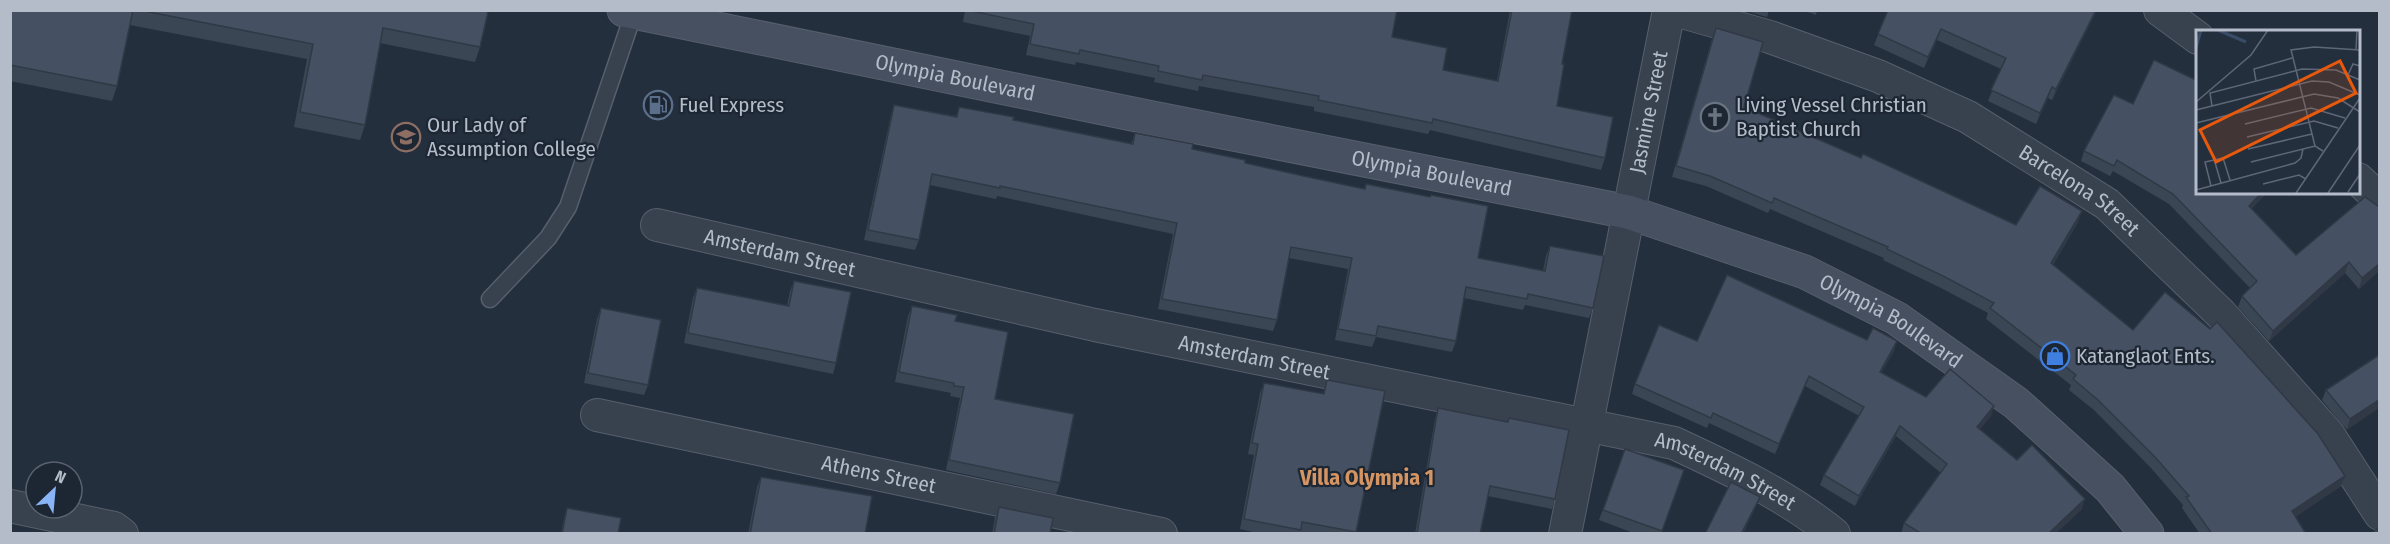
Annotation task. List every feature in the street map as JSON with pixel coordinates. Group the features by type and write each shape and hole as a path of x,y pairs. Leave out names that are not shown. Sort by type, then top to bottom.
{"main road":[{"name":"Olympia Boulevard","path":"629,11 1158,120 1628,212 1806,272 1896,318 2016,403 2110,488 2147,534"}],"street":[{"name":"Jasmine Street","path":"1565,534 1668,10"},
{"name":"Barcelona Street","path":"1675,10 1770,37 1878,76 1968,117 2107,204 2221,314 2320,426 2379,514"},
{"path":"2160,10 2196,37"},
{"path":"2360,181 2379,200"},
{"name":"Amsterdam Street","path":"657,225 1095,325 1674,443 1746,477 1814,518 1834,534"},
{"name":"Athens Street","path":"597,415 1161,534"},
{"path":"10,506 114,528 122,534"}],"lane":[{"path":"490,299 548,238 568,207 629,11"}],"building":[{"path":"10,10 133,10 117,86 10,65"},
{"path":"139,10 481,10 488,12 480,47 383,28 365,125 300,112 313,44"},
{"path":"967,10 1397,10 1392,37 1447,48 1443,70 1498,81 1512,10 1572,10 1557,106 1613,117 1605,158 1433,119 1432,123 1318,100 1319,96 1203,75 1202,80 1158,71 1159,66 1080,50 1079,54 1030,44 1034,24"},
{"path":"1888,10 2096,10 2056,89 2052,87 2040,113 1991,90 2006,58 1941,29 1928,57 1878,34"},
{"path":"1716,28 1763,42 1744,107 1861,158 1863,154 2016,225 2040,186 2082,211 2051,263 2133,330 2165,292 2210,329 2217,322 2318,434 2345,476 2292,511 2306,534 2212,534 2186,497 2189,496 2155,457 2098,400 2073,379 2076,375 1990,308 1994,303 1887,249 1888,247 1774,198 1772,203 1710,176 1676,166"},
{"path":"2154,60 2196,80 2196,194 2260,194 2249,206 2296,255 2365,197 2379,207 2379,264 2362,278 2349,262 2273,331 2242,296 2257,281 2173,194 2117,160 2114,166 2084,151 2114,95 2133,104"},
{"path":"894,105 957,117 959,107 1133,144 1135,133 1193,144 1192,149 1245,160 1245,163 1365,189 1366,184 1488,206 1478,258 1545,271 1550,246 1604,256 1593,308 1528,294 1527,299 1466,287 1456,341 1378,326 1376,336 1338,329 1352,258 1291,247 1277,320 1162,299 1177,223 932,174 919,240 868,230"},
{"path":"1727,275 1867,340 1873,328 1897,341 1880,372 1926,397 1950,369 1994,406 1977,427 2017,460 2032,445 2085,499 2048,534 1922,534 1904,523 1947,464 1900,426 1859,496 1824,475 1864,407 1809,376 1779,444 1713,413 1711,418 1635,384 1659,325 1697,341"},
{"path":"794,281 851,292 836,363 688,333 697,288 789,306"},
{"path":"912,306 957,315 955,321 1008,332 995,399 1074,414 1060,483 949,460 964,387 899,372"},
{"path":"601,308 661,320 648,385 588,373"},
{"path":"2379,355 2379,400 2350,419 2326,390"},
{"path":"1327,380 1385,391 1356,532 1302,522 1301,530 1244,519 1258,444 1252,443 1264,383 1324,394"},
{"path":"1438,408 1508,422 1509,418 1569,430 1555,499 1490,486 1480,534 1417,534"},
{"path":"1625,449 1684,470 1662,531 1603,510"},
{"path":"761,477 872,496 865,534 750,534"},
{"path":"1731,482 1760,497 1741,534 1705,534"},
{"path":"999,507 1053,518 1050,534 994,534"},
{"path":"567,508 621,518 618,534 562,534"}],"place":[{"name":"Fuel Express","path":"658,105"},
{"name":"Living Vessel Christian Baptist Church","path":"1715,117"},
{"name":"Our Lady of Assumption College","path":"406,137"},
{"name":"Katanglaot Ents.","path":"2055,356"}],"district":[{"name":"Villa Olympia 1","path":"1367,477"}]}
